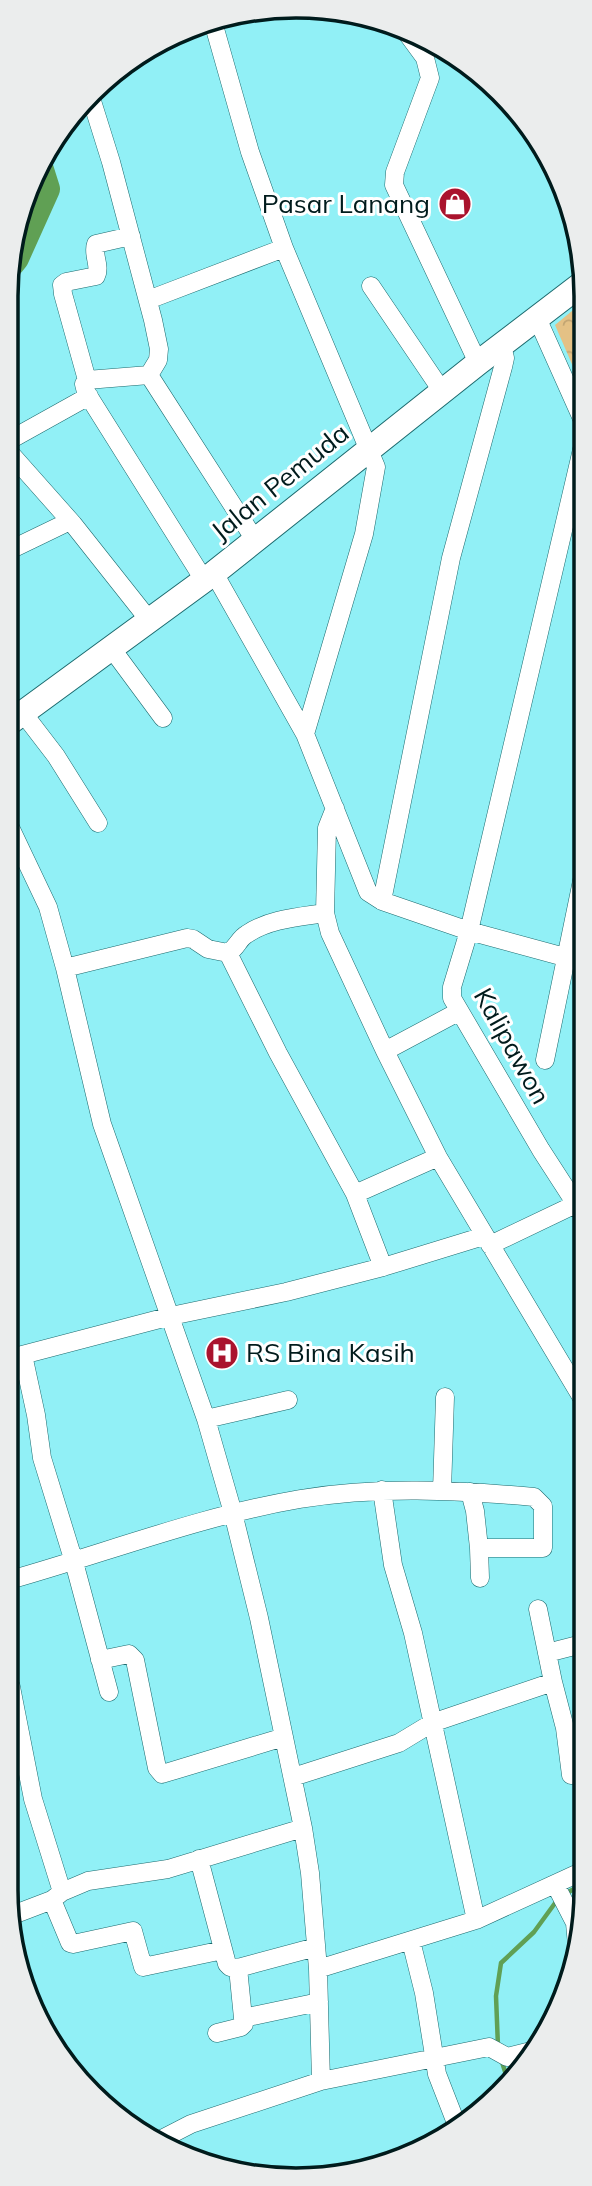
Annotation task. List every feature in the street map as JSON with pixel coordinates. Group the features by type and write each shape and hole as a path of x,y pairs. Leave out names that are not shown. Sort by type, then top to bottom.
{"main road":[{"name":"Jalan Pemuda","path":"18,713 112,649 209,576 574,290"}],"street":[{"path":"215,29 250,152 284,248 376,467 364,534 305,734"},
{"path":"415,44 425,58 429,78 395,172 394,185 478,363"},
{"path":"18,436 88,388 149,374 158,360 159,349 148,300 93,105"},
{"path":"131,236 96,244 96,276 62,285 88,388 209,576 305,734 368,892 382,901 469,931 574,960 545,1060"},
{"path":"148,300 284,248"},
{"path":"371,286 442,391"},
{"path":"537,318 574,401"},
{"path":"382,901 451,558 505,358 502,346"},
{"path":"149,374 255,540"},
{"path":"18,450 149,620"},
{"name":"Kalipawon","path":"574,483 469,931 452,987 452,998 458,1012 574,1193"},
{"path":"18,546 71,521"},
{"path":"112,649 163,718"},
{"path":"18,720 56,756 98,823"},
{"path":"335,808 327,828 325,913 330,933 438,1157 574,1385"},
{"path":"18,843 40,887 65,968 102,1124 206,1419 259,1618 293,1777 310,1873 318,1969 321,2081"},
{"path":"65,968 187,938 208,949 228,953 236,948 246,934 265,926 294,917 325,913"},
{"path":"228,953 278,1053 355,1194 383,1267"},
{"path":"385,1051 458,1012"},
{"path":"355,1194 438,1157"},
{"path":"18,1356 171,1316 286,1292 487,1240 574,1201"},
{"path":"18,1365 36,1415 42,1458 74,1562 109,1692"},
{"path":"442,1491 445,1397"},
{"path":"206,1419 288,1400"},
{"path":"18,1578 233,1513 300,1499 383,1490 442,1491 534,1497 543,1506 543,1548 479,1548"},
{"path":"383,1490 393,1564 413,1633 476,1920"},
{"path":"470,1492 475,1511 480,1578"},
{"path":"538,1609 553,1682 573,1726 571,1775"},
{"path":"547,1653 574,1646"},
{"path":"100,1660 129,1654 135,1660 157,1768 162,1774 284,1737"},
{"path":"293,1777 400,1743 432,1723 553,1682"},
{"path":"18,1722 33,1800 70,1943 133,1931 143,1967 223,1950"},
{"path":"18,1912 89,1881 167,1868 303,1828"},
{"path":"199,1859 230,1968 316,1947"},
{"path":"318,1969 476,1920 574,1876"},
{"path":"556,1886 573,1917"},
{"path":"411,1941 424,1993 437,2074 455,2119"},
{"path":"218,2033 241,2027 243,2018 238,1968"},
{"path":"243,2018 319,2002"},
{"path":"167,2136 191,2124 321,2081 489,2047 507,2057 522,2053"}],"green space":[{"path":"574,309 574,369 555,325"}],"waterway":[{"path":"24,238 46,189 43,180"},
{"path":"565,1894 574,1889"},
{"path":"498,2047 496,1996 501,1963 534,1932 558,1899"},
{"path":"502,2062 506,2073"}],"place":[{"name":"Pasar Lanang","path":"455,204"},
{"name":"RS Bina Kasih","path":"222,1353"}]}
